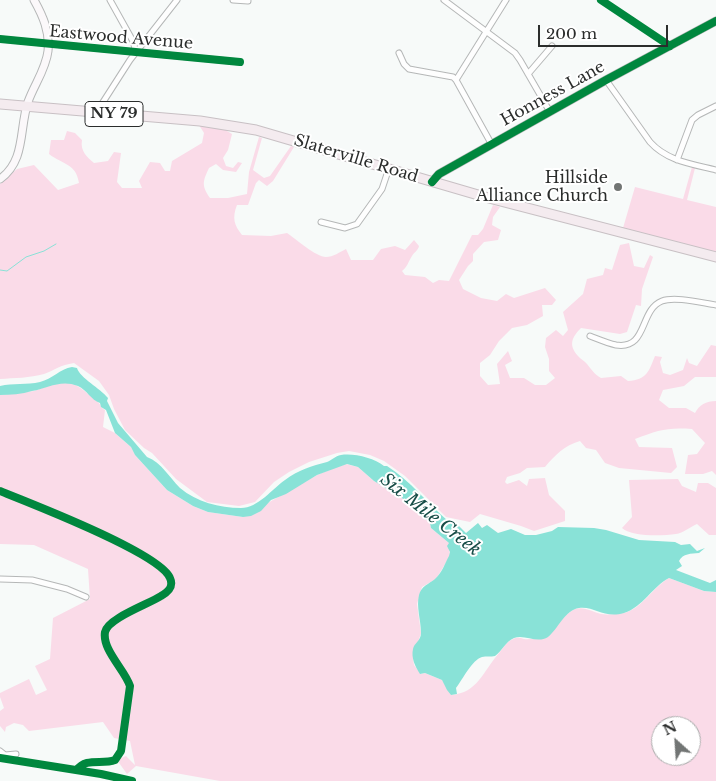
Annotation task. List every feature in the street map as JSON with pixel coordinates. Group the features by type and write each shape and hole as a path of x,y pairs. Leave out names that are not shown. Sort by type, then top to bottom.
{"highway":[{"name":"NY 79","path":"0,104 96,113"},
{"name":"Slaterville Road","path":"96,113 228,124 273,134 485,198 716,257"}],"street":[{"path":"0,179 9,171 18,155 27,106 46,61 48,45 46,27 34,0"},
{"path":"110,0 134,43 135,53"},
{"path":"96,113 135,53 177,0"},
{"path":"233,0 248,1"},
{"path":"444,0 515,53 550,112"},
{"path":"456,80 506,0"},
{"name":"Honness Lane","path":"432,182 439,174 606,80 716,21"},
{"name":"Eastwood Avenue","path":"0,39 240,62"},
{"path":"528,74 552,46"},
{"path":"399,53 404,64 409,68 453,77 492,144"},
{"path":"606,80 655,147 664,154 678,160 716,170"},
{"path":"678,160 692,120 716,106"},
{"path":"321,222 345,228 357,224 382,189 389,168"},
{"path":"590,336 616,345 629,343 641,333 651,309 665,300 675,299 716,305"},
{"path":"0,579 32,580 68,589 86,597"},
{"path":"0,751 6,755 16,754"}],"shaded area":[{"path":"199,125 222,128 232,134 228,150 223,158 226,166 233,168 238,162 242,163 236,172 223,170 216,164 209,168 204,183 205,190 210,198 228,198 247,194 249,172 259,137 262,138 253,170 264,178 270,176 291,146 294,147 273,181 267,186 259,180 256,183 248,205 237,205 235,221 242,235 271,236 287,233 322,256 331,256 346,249 351,260 373,260 381,249 395,246 405,250 414,240 419,246 402,271 405,275 425,277 433,283 439,280 449,281 472,235 478,235 483,229 493,205 500,207 493,217 492,225 501,230 498,240 484,242 473,254 473,261 459,280 463,289 481,298 497,301 506,294 514,298 545,288 556,300 552,305 542,305 543,316 527,325 512,328 499,341 490,355 480,363 480,376 488,385 500,384 497,364 508,351 512,361 505,365 510,378 524,378 535,385 546,385 555,378 549,371 549,359 545,347 546,338 556,330 563,336 568,330 563,312 583,294 587,279 603,275 605,268 612,270 620,245 629,243 634,266 644,268 650,255 653,257 642,289 641,306 636,305 627,332 620,334 581,328 573,338 572,345 579,357 601,378 621,376 628,381 643,377 649,370 655,356 662,357 660,362 663,373 670,375 683,370 687,358 689,363 697,366 711,345 716,346 716,377 695,377 684,386 663,390 659,400 669,408 686,408 695,413 703,404 716,401 716,475 712,471 703,474 685,474 688,455 697,454 705,443 692,429 676,428 657,431 635,439 639,447 672,448 677,467 671,473 619,468 605,463 596,450 586,448 580,441 569,445 545,467 527,468 520,473 507,477 505,482 507,484 519,480 527,486 529,479 545,478 549,495 565,511 565,521 534,531 480,514 470,522 446,517 405,476 384,461 370,455 349,451 309,462 289,472 274,482 255,502 239,506 207,502 176,479 152,453 125,430 109,395 99,381 74,363 44,374 0,379 0,184 17,169 34,165 58,190 79,183 72,168 49,154 51,140 64,140 67,131 75,133 82,140 83,151 94,163 108,161 114,152 121,153 117,182 122,188 142,188 139,181 150,162 160,163 165,171 170,171 172,161 202,143 204,133"},
{"path":"692,167 695,168 687,200 716,207 716,252 623,228 635,187 683,199"},
{"path":"56,383 69,383 84,390 105,410 103,427 115,433 131,447 135,455 167,490 193,506 208,512 243,517 317,475 346,464 358,467 374,481 412,505 430,523 431,528 449,543 450,556 436,579 422,587 417,604 421,633 413,658 414,665 421,674 425,673 442,680 451,695 468,690 474,686 505,645 513,639 548,637 564,618 575,609 585,609 603,614 624,613 637,607 669,578 704,591 716,592 716,781 220,781 136,766 127,774 117,760 126,756 135,765 130,741 114,738 103,722 29,731 23,725 14,723 6,727 5,732 0,726 0,711 4,708 0,693 29,679 36,695 47,690 35,666 50,659 53,618 90,599 88,569 34,545 0,544 0,395 34,391"},
{"path":"678,479 682,486 696,492 698,483 708,483 716,488 716,535 709,535 697,524 679,533 663,535 633,533 622,528 632,517 629,480"}],"water":[{"name":"Six Mile Creek","path":"72,367 77,368 82,376 108,398 107,401 118,423 147,457 161,467 180,488 194,497 209,503 233,508 247,507 259,502 285,480 300,471 339,456 358,455 387,466 396,472 448,521 454,521 466,533 478,523 482,528 487,525 498,533 511,529 525,535 536,535 552,531 558,527 594,528 639,540 675,542 681,545 690,544 697,551 705,548 699,553 688,554 683,557 679,561 682,566 676,570 710,583 716,580 716,592 704,591 669,578 657,586 637,606 624,613 605,614 585,608 574,609 548,637 540,640 522,637 514,638 495,656 478,659 456,688 457,694 451,695 442,680 425,673 420,674 413,656 414,647 421,633 419,595 423,587 435,579 441,571 449,556 450,552 447,546 449,543 431,528 430,523 405,500 374,481 358,467 347,464 317,475 286,494 271,500 261,511 251,516 243,517 208,512 193,506 167,490 135,455 131,447 115,433 106,410 78,386 66,383 24,393 0,395 0,386 40,382"}],"waterway":[{"path":"0,270 7,271 26,257 44,251 56,244"}],"cycle path":[{"path":"601,0 670,46"},
{"path":"432,182 439,174 606,80 716,21"},
{"path":"0,39 240,62"},
{"path":"0,491 64,517 120,543 161,568 171,581 171,587 166,593 113,622 105,632 105,639 110,653 130,686 121,751 115,760 90,762 77,770"},
{"path":"0,758 101,774 132,781"}],"place":[{"name":"Hillside Alliance Church","path":"618,187"}]}
